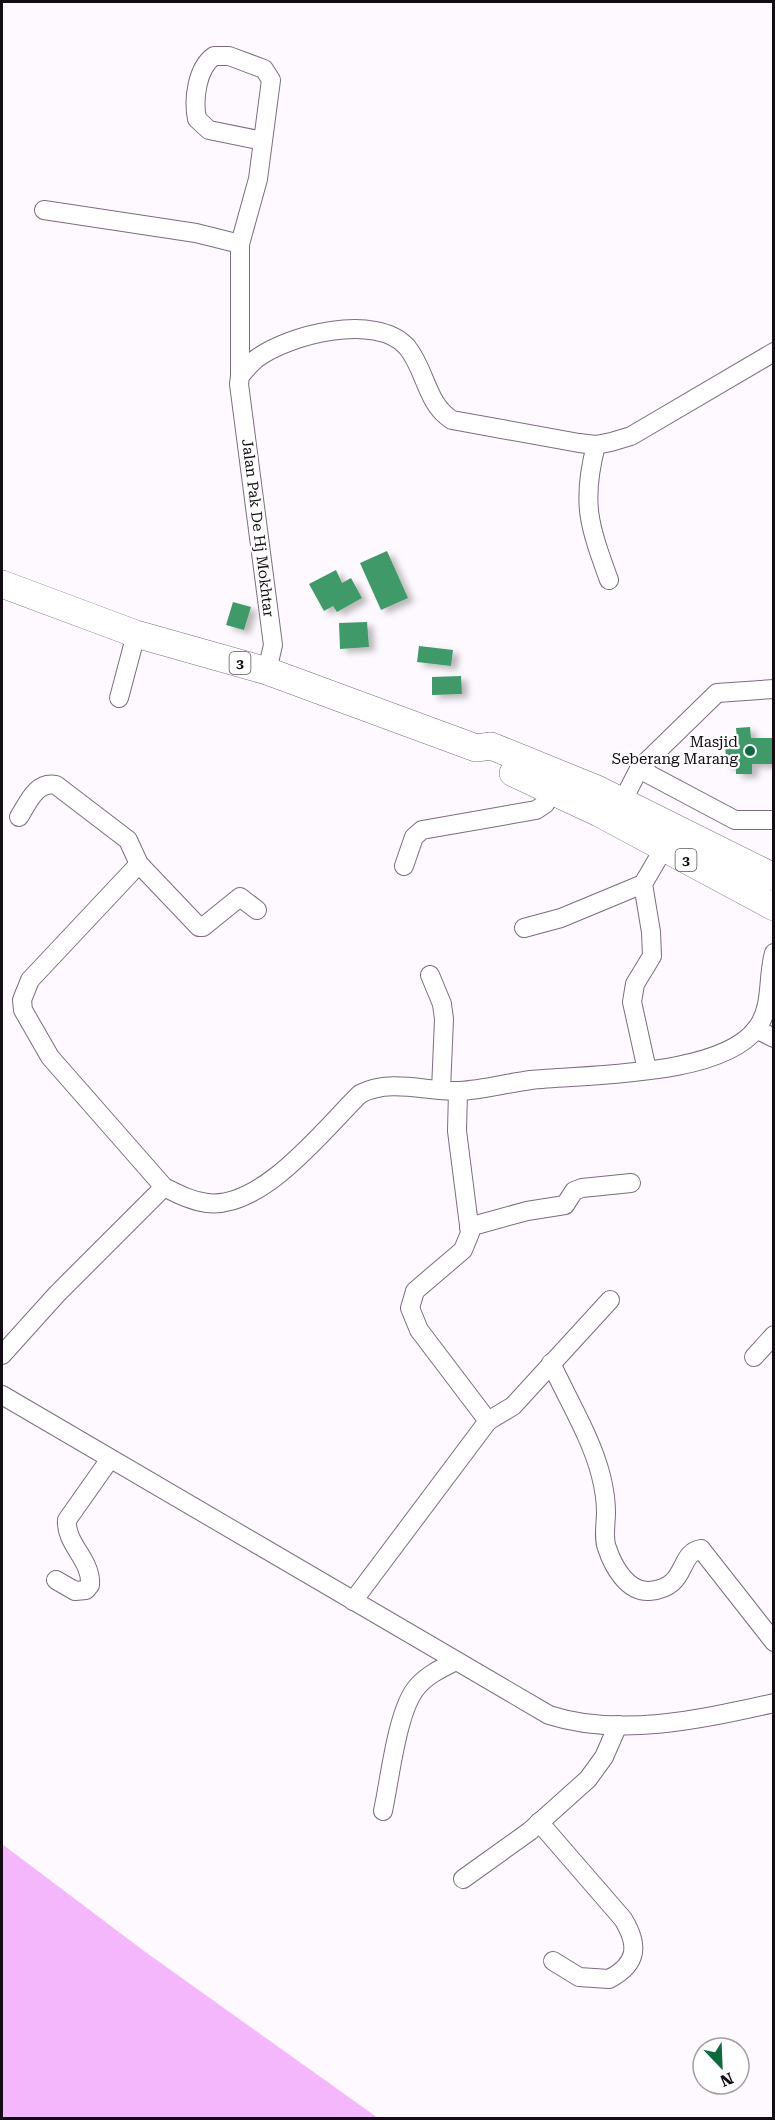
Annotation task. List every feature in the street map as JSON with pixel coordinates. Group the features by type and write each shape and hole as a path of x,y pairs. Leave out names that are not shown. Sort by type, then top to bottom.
{"highway":[{"name":"3","path":"2,584 136,634 267,671 476,748 491,746 622,802 774,877"},
{"name":"3","path":"476,748 483,758 664,848 774,907"}],"street":[{"path":"214,56 229,57 264,69 269,74 271,80 263,141 209,130 197,119 195,106 202,66 214,56"},
{"name":"Jalan Pak De Hj Mokhtar","path":"263,141 258,180 240,244 239,380 273,645 267,671"},
{"path":"44,210 196,233 240,244"},
{"path":"239,380 256,358 300,338 325,331 368,330 398,339 405,345 412,354 434,403 452,420 596,445 631,436 774,352"},
{"path":"596,445 588,477 587,508 592,532 609,580"},
{"path":"119,698 136,634"},
{"path":"622,802 639,769 717,693 774,689"},
{"path":"639,769 735,820 774,820"},
{"path":"19,817 39,788 49,784 56,785 128,840 139,864 199,927 203,927 240,897 257,910"},
{"path":"404,866 414,837 422,830 536,810 545,804 552,792"},
{"path":"721,849 735,820"},
{"path":"524,928 561,918 643,884 664,848"},
{"path":"139,864 30,980 22,1000 27,1019 50,1057 164,1187 189,1199 209,1203 241,1196 274,1178 360,1094 386,1087 449,1091 532,1080 611,1076 708,1058 730,1051 746,1041 764,1018 774,953"},
{"path":"643,884 651,932 652,956 635,984 632,1002 646,1070"},
{"path":"430,975 442,1004 449,1091 457,1131 469,1227 468,1242 463,1250 415,1291 410,1308 419,1329 488,1420"},
{"path":"756,1029 774,1038"},
{"path":"469,1227 516,1214 565,1205 574,1191 582,1188 631,1183"},
{"path":"2,1355 57,1294 164,1187"},
{"path":"352,1601 488,1420 513,1406 610,1300"},
{"path":"754,1357 774,1335"},
{"path":"551,1363 600,1472 606,1510 605,1541 616,1567 627,1583 636,1589 645,1591 669,1586 675,1582 692,1553 701,1549 774,1642"},
{"path":"2,1395 549,1715 587,1724 618,1725 679,1720 774,1703"},
{"path":"56,1580 75,1591 86,1590 90,1585 89,1573 69,1532 68,1520 110,1459"},
{"path":"425,1679 432,1648"},
{"path":"383,1811 405,1708 416,1688 425,1679 456,1661"},
{"path":"463,1879 539,1822 599,1766 618,1725"},
{"path":"539,1822 623,1919 632,1934 634,1944 626,1967 609,1979 579,1977 553,1961"}],"shaded area":[{"path":"2,1844 144,1951 378,2118 2,2118"}],"building":[{"path":"387,551 408,598 381,610 360,563"},
{"path":"336,570 342,583 351,578 362,598 337,612 333,606 324,611 309,584"},
{"path":"233,602 251,607 244,630 226,625"},
{"path":"367,622 369,647 340,649 339,623"},
{"path":"419,646 453,650 451,666 417,662"},
{"path":"461,676 462,694 432,695 432,677"},
{"name":"Masjid Seberang Marang","path":"750,727 751,738 774,738 774,764 752,764 752,774 736,774 736,766 726,766 725,739 737,739 736,728"}],"place":[{"name":"Masjid Seberang Marang","path":"750,751"}]}
